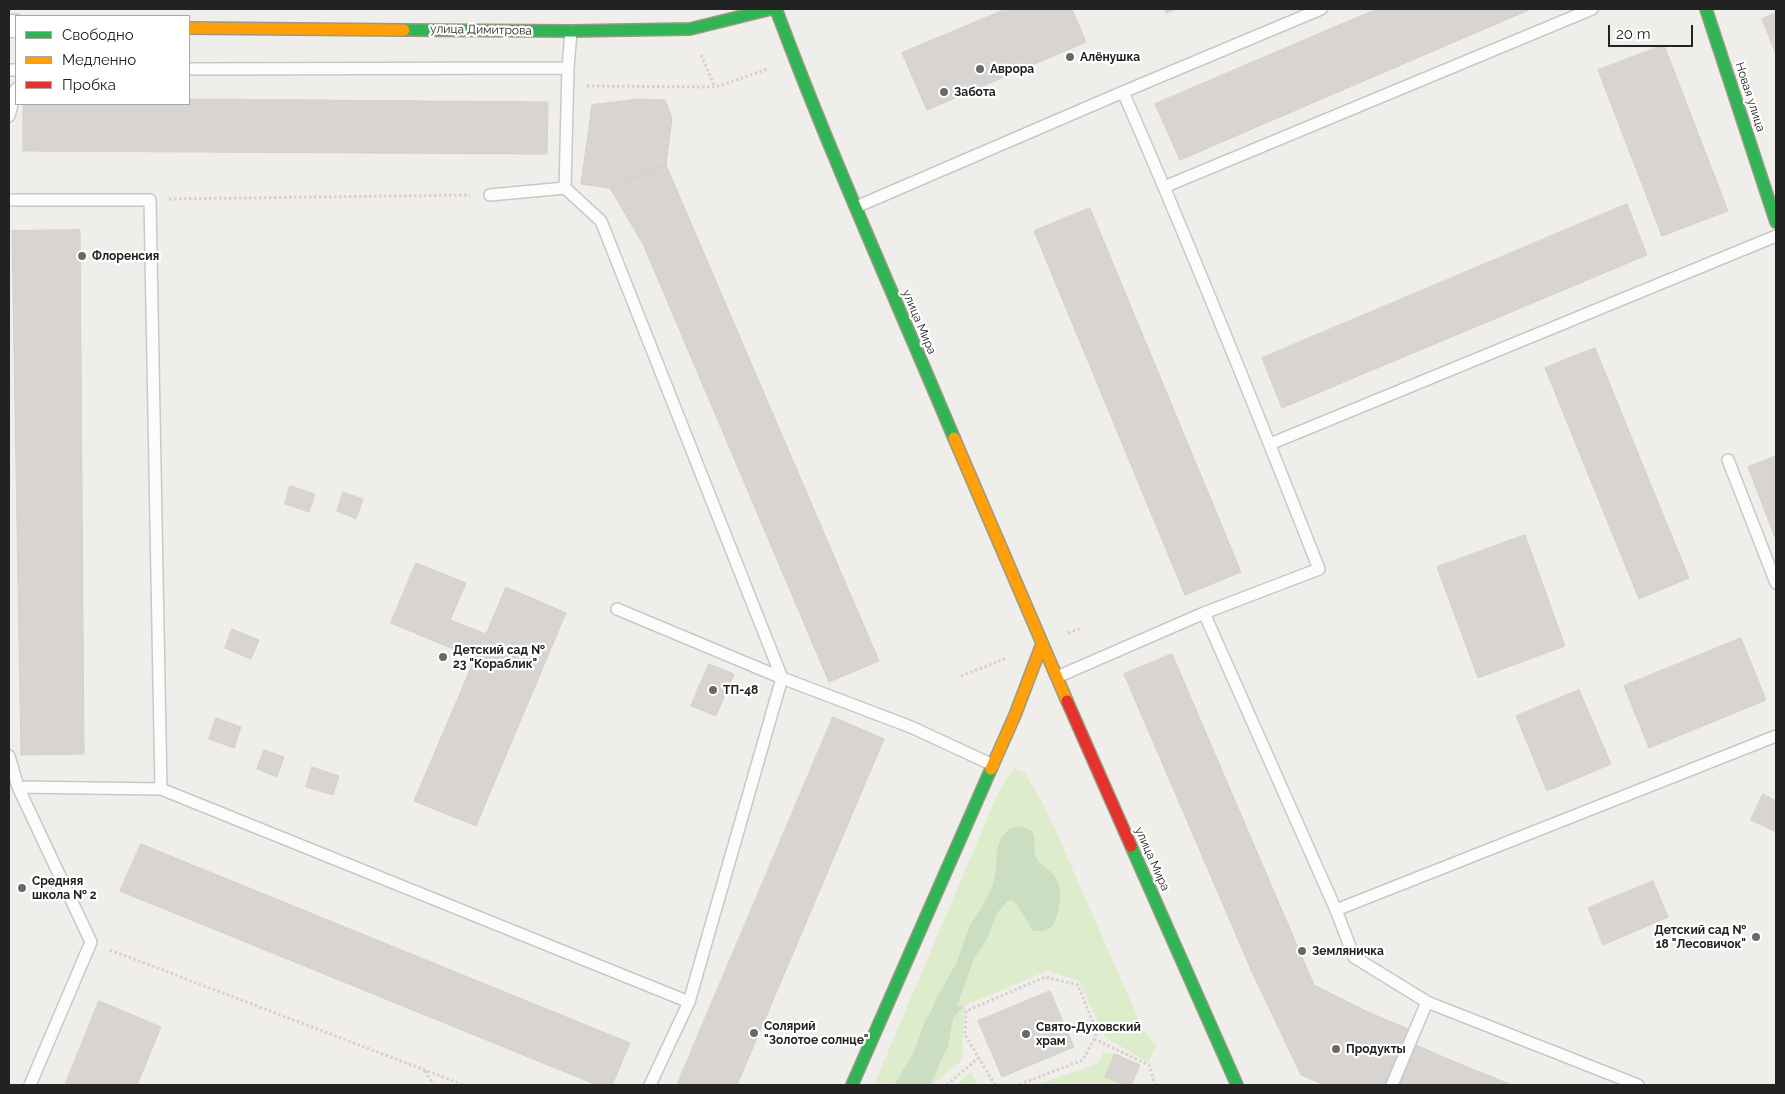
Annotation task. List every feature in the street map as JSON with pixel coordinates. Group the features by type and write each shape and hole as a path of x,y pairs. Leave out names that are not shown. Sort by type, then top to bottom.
{"main road":[{"name":"улица Димитрова","path":"190,28 571,31 690,29 770,9"},
{"name":"улица Мира","path":"776,9 856,207 1042,644 1237,1085"},
{"name":"Новая улица","path":"1706,9 1776,222"},
{"path":"852,1085 1015,715 1042,644"}],"lane":[{"path":"856,207 1321,9"},
{"path":"1164,187 1592,9"},
{"path":"565,188 568,68 571,31"},
{"path":"190,70 568,68"},
{"path":"1057,677 1204,613 1319,569 1270,444 1123,92"},
{"path":"9,116 15,93"},
{"path":"490,195 565,188 601,221 782,678 689,1002 650,1085"},
{"path":"9,200 150,200 161,789"},
{"path":"1270,444 1776,236"},
{"path":"1728,460 1776,583"},
{"path":"617,609 782,678 911,727 993,765"},
{"path":"1204,613 1336,910 1354,956 1427,1002 1638,1085"},
{"path":"1336,910 1776,736"},
{"path":"9,756 18,786 91,942 30,1085"},
{"path":"18,786 161,789 689,1002"},
{"path":"1392,1085 1427,1002"}],"path":[{"path":"150,200 490,195"},
{"path":"91,942 464,1085"},
{"path":"995,1085 965,1035 966,1011 1045,977 1078,985 1097,1033 1083,1060 1018,1085"},
{"path":"1094,1039 1149,1065 1155,1085"},
{"path":"947,1085 978,1058"},
{"path":"424,1070 434,1085"}],"green space":[{"path":"1014,768 1025,773 1047,811 1143,1029 1157,1046 1148,1062 1105,1037 1079,981 1047,971 964,1006 962,1060 933,1085 874,1085 998,793"},
{"path":"1021,826 1032,831 1037,860 1057,879 1060,899 1058,913 1053,926 1044,931 1033,931 1017,905 1013,901 1008,901 997,913 988,937 974,958 957,1006 964,1006 953,1018 948,1047 931,1085 894,1085 913,1054 925,1021 957,962 969,927 992,888 996,871 997,849 1001,838 1009,829"},
{"path":"1104,1052 1115,1054 1105,1077 1125,1085 1036,1085 1097,1064"},
{"path":"970,1072 979,1085 957,1085"}],"building":[{"path":"1006,9 1072,9 1086,42 927,110 902,53"},
{"path":"1165,9 1177,9 1166,13"},
{"path":"1377,9 1531,9 1180,160 1155,104"},
{"path":"1776,13 1776,54 1762,19"},
{"path":"1664,45 1728,211 1662,236 1598,70"},
{"path":"190,99 548,102 547,154 23,151 23,105 190,105"},
{"path":"639,99 665,100 672,118 666,165 610,188 581,184 592,105"},
{"path":"666,165 879,661 829,682 643,244 610,188"},
{"path":"1627,204 1647,255 1282,408 1262,358"},
{"path":"1090,208 1241,572 1185,595 1034,231"},
{"path":"80,230 84,754 21,755 12,231"},
{"path":"1595,348 1689,578 1639,599 1545,368"},
{"path":"1776,456 1776,540 1748,467"},
{"path":"290,486 315,494 309,512 285,504"},
{"path":"343,492 363,499 356,519 337,511"},
{"path":"1525,535 1565,646 1478,678 1437,567"},
{"path":"416,563 466,583 450,620 486,634 506,587 566,613 476,826 414,801 475,658 391,623"},
{"path":"232,629 259,640 251,659 225,648"},
{"path":"1741,638 1766,700 1649,748 1624,686"},
{"path":"1172,654 1314,985 1368,1012 1408,1029 1384,1085 1325,1085 1301,1075 1252,972 1124,674"},
{"name":"ТП-48","path":"709,664 734,674 716,716 691,706"},
{"path":"1579,690 1611,764 1547,791 1516,716"},
{"path":"833,717 884,739 737,1085 677,1085"},
{"path":"216,718 241,727 234,748 209,739"},
{"path":"264,750 284,757 277,777 257,769"},
{"path":"312,767 339,776 333,795 306,787"},
{"path":"1763,794 1776,801 1776,832 1751,820"},
{"path":"141,844 630,1043 612,1085 597,1085 120,891"},
{"path":"1653,881 1668,917 1603,945 1588,908"},
{"name":"Свято-Духовский храм","path":"1050,991 1074,1047 1002,1077 978,1021"},
{"path":"99,1001 161,1027 137,1085 65,1085"},
{"path":"1416,1045 1455,1062 1512,1085 1399,1085"},
{"path":"1115,1054 1140,1065 1131,1085 1125,1085 1105,1077"}],"traffic: fast":[{"path":"404,30 571,31 690,29 771,9"},
{"path":"776,9 840,171 954,438"},
{"path":"1706,9 1776,222"},
{"path":"852,1085 991,769"},
{"path":"1131,846 1237,1085"}],"traffic: slow":[{"path":"190,28 404,30"},
{"path":"954,438 1067,701"},
{"path":"991,769 1015,715 1042,644"}],"traffic: jam":[{"path":"1067,701 1131,846"}],"place":[{"name":"Алёнушка","path":"1070,57"},
{"name":"Аврора","path":"980,69"},
{"name":"Забота","path":"944,92"},
{"name":"Флоренсия","path":"82,256"},
{"name":"Детский сад № 23 \"Кораблик\"","path":"443,657"},
{"name":"ТП-48","path":"713,690"},
{"name":"Средняя школа № 2","path":"22,888"},
{"name":"Детский сад № 18 \"Лесовичок\"","path":"1756,937"},
{"name":"Земляничка","path":"1302,951"},
{"name":"Солярий \"Золотое солнце\"","path":"754,1033"},
{"name":"Свято-Духовский храм","path":"1026,1034"},
{"name":"Продукты","path":"1336,1049"}]}
